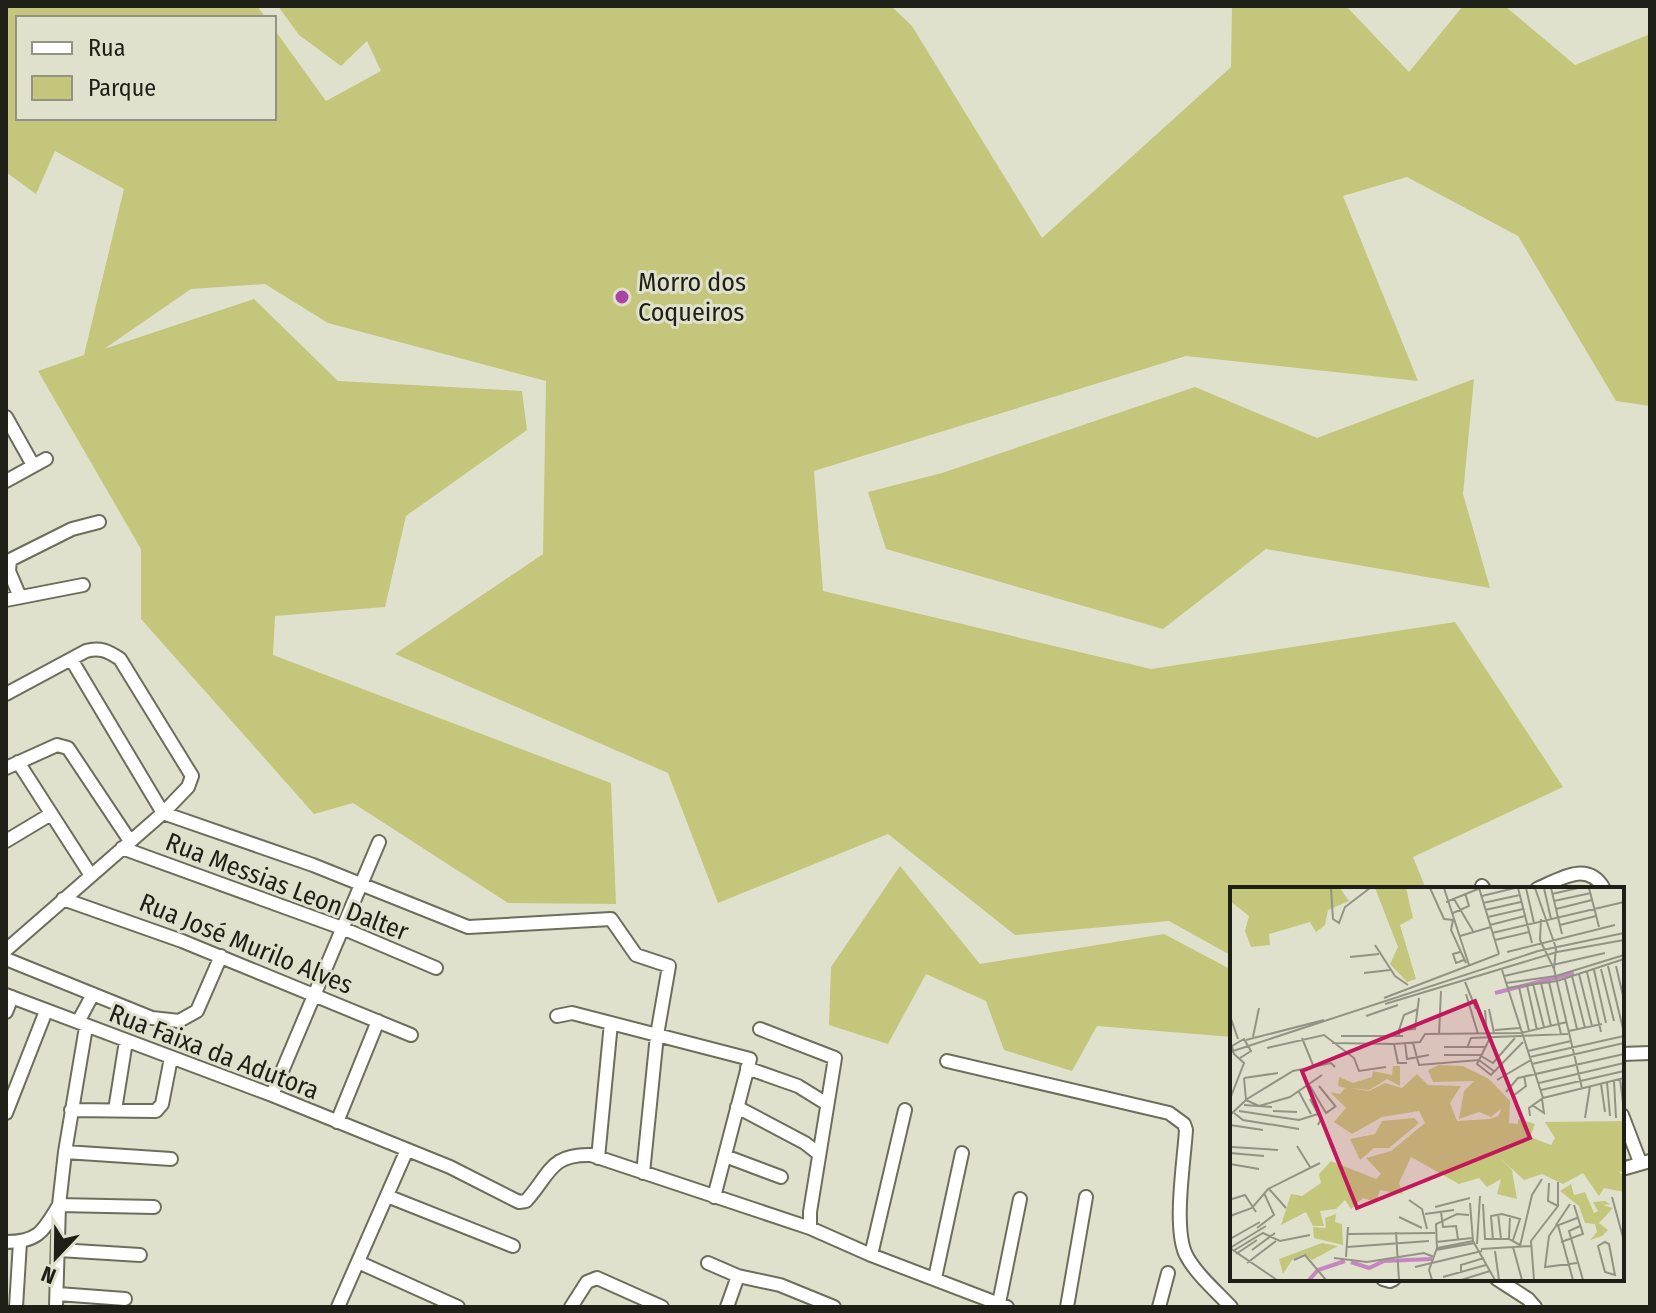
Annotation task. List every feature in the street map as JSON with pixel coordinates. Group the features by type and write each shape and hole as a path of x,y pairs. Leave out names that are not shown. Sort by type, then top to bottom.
{"street":[{"path":"6,417 33,465"},
{"path":"6,481 46,459"},
{"path":"20,597 9,571 10,560 72,529 99,522"},
{"path":"6,600 83,585"},
{"path":"6,694 71,659 99,649 120,659 185,760 192,782 163,813 6,950"},
{"path":"71,659 163,813 266,847 468,927 611,919 636,955 669,966 657,1035 643,1173"},
{"path":"90,874 51,814 12,765 61,745 68,748 126,845"},
{"path":"6,841 51,814"},
{"path":"272,1095 379,842"},
{"name":"Rua Messias Leon Dalter","path":"126,845 342,928 436,968"},
{"path":"1542,887 1582,873 1595,877 1602,887"},
{"name":"Rua José Murilo Alves","path":"63,899 221,956 411,1035"},
{"name":"Rua Faixa da Adutora","path":"6,959 152,1018 179,1021 197,1011 221,956"},
{"path":"93,994 82,1024 65,1152 59,1205 57,1300 125,1299"},
{"path":"6,1012 9,996"},
{"name":"Rua Faixa da Adutora","path":"9,996 272,1095 469,1176 519,1202 526,1201 559,1160 571,1155 598,1158"},
{"path":"6,1113 46,1011"},
{"path":"557,1016 572,1013 750,1059 714,1197"},
{"path":"337,1122 378,1021"},
{"path":"611,1023 598,1158 810,1228 871,1255 1003,1305 1020,1199"},
{"path":"760,1029 835,1058 810,1228"},
{"path":"115,1110 126,1041"},
{"path":"1624,1051 1650,1053"},
{"path":"71,1110 160,1109 171,1058"},
{"path":"947,1061 1169,1113 1178,1118 1186,1130 1180,1222 1183,1246 1195,1268 1231,1307"},
{"path":"747,1068 798,1086 827,1104"},
{"path":"737,1107 805,1143 819,1154"},
{"path":"871,1255 905,1110"},
{"path":"1624,1119 1645,1161 1624,1168"},
{"path":"65,1152 171,1159"},
{"path":"338,1307 406,1152"},
{"path":"935,1278 962,1153"},
{"path":"725,1156 781,1177"},
{"path":"387,1196 513,1246"},
{"path":"1067,1307 1086,1197"},
{"path":"59,1205 154,1207"},
{"path":"16,1307 13,1242 32,1240 59,1205"},
{"path":"59,1250 140,1255"},
{"path":"358,1262 458,1307"},
{"path":"708,1263 738,1276 780,1285 834,1307"},
{"path":"1159,1307 1168,1273"},
{"path":"727,1307 738,1276"},
{"path":"571,1307 591,1278 597,1278 654,1306"},
{"path":"1500,1281 1535,1307"}],"green space":[{"path":"6,6 257,6 264,16 16,16 16,120 276,120 276,32 326,101 381,71 367,41 341,66 299,35 278,6 891,6 912,26 1042,238 1231,67 1232,6 1346,6 1409,72 1463,6 1505,6 1575,65 1650,34 1650,406 1616,401 1518,236 1407,177 1343,196 1418,381 1186,356 814,471 823,591 1151,669 1455,622 1563,787 1413,857 1425,887 1230,887 1230,955 1169,921 1015,935 888,834 718,903 668,773 395,654 543,554 546,381 328,323 265,284 191,289 104,349 254,299 338,381 522,391 527,430 406,516 385,607 275,616 273,655 611,783 616,904 508,903 353,803 314,814 141,619 141,549 38,371 84,355 124,189 55,151 36,194 6,172"},
{"path":"1474,379 1463,494 1490,588 1266,549 1163,629 886,549 868,492 942,473 1195,387 1317,438"},
{"path":"900,866 980,964 1164,934 1230,969 1230,1037 1097,1026 1072,1071 1004,1050 986,1001 926,974 888,1044 829,1025 831,967"}],"place":[{"name":"Morro dos Coqueiros","path":"622,297"}]}
